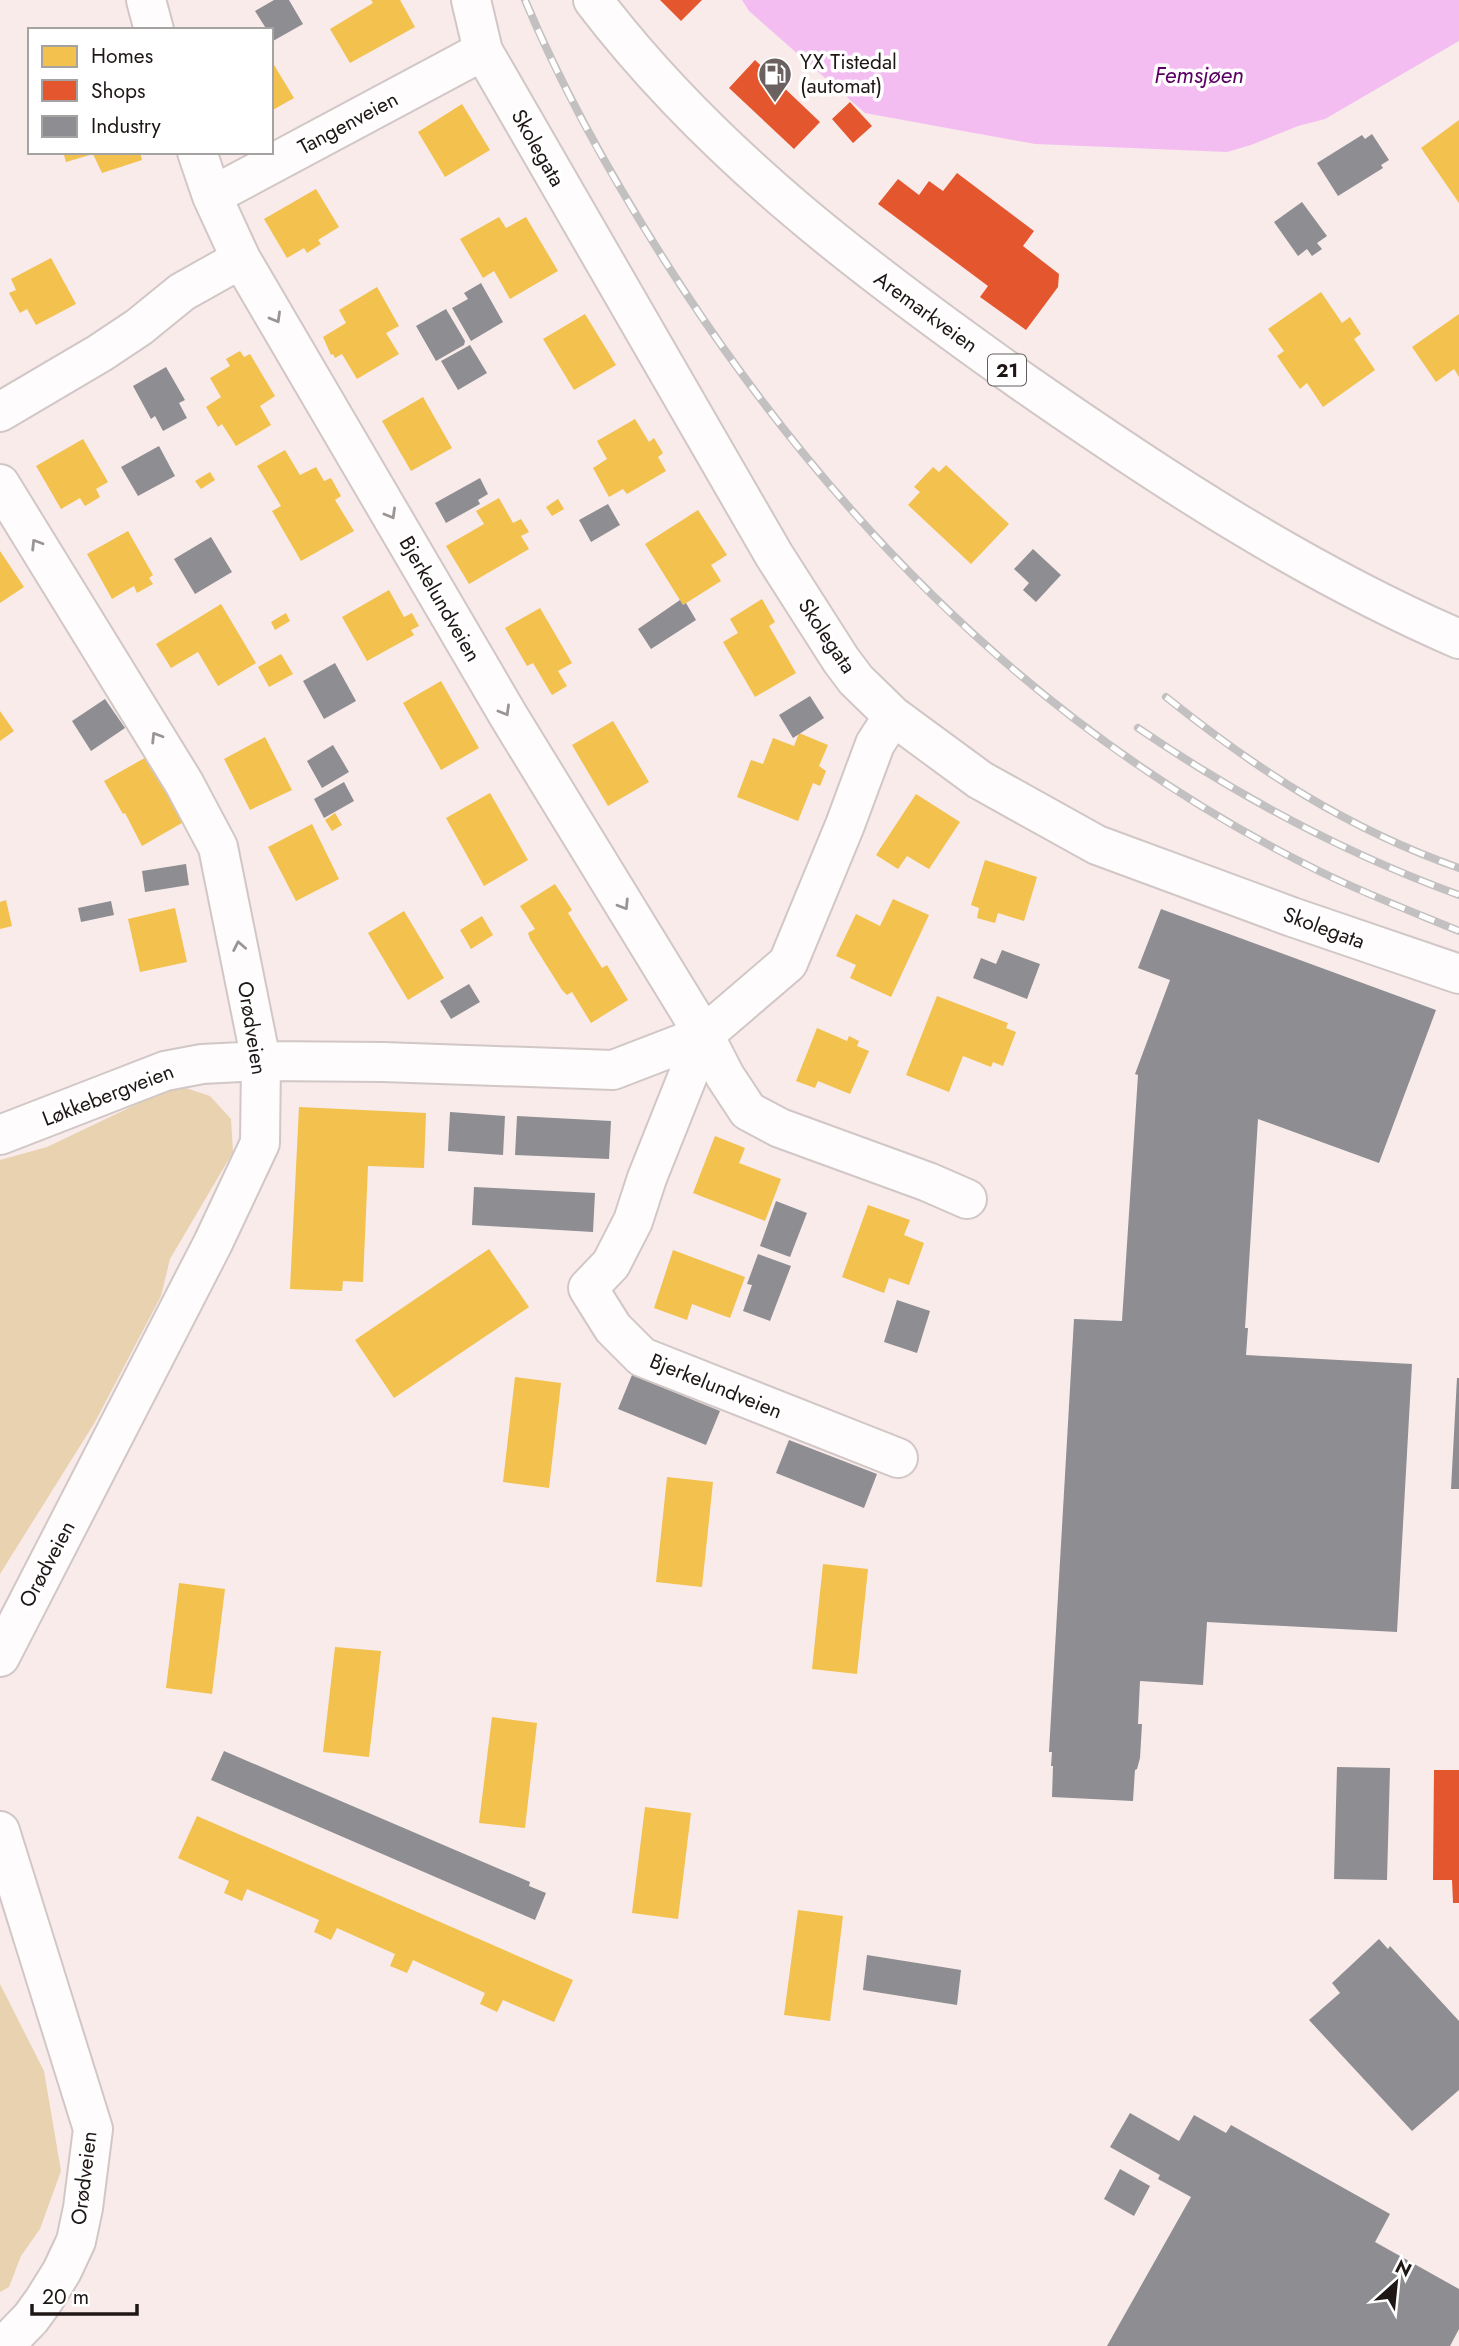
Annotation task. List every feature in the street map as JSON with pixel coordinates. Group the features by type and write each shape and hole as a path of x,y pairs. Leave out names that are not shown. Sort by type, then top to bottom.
{"street":[{"path":"146,0 153,28"},
{"name":"Skolegata","path":"471,0 483,51 774,555 849,670 893,716 980,779 1097,845 1292,917 1459,974"},
{"name":"Aremarkveien","path":"593,0 663,82 717,138 787,203 860,264 1070,415 1217,510 1356,590 1459,639"},
{"name":"Tangenveien","path":"212,196 483,51"},
{"name":"Bjerkelundveien","path":"198,154 212,196 241,259 508,715 748,1111 780,1128 967,1199"},
{"path":"0,412 100,353 139,327 183,292 241,259"},
{"name":"Orødveien","path":"0,484 177,771 218,848 261,1061 260,1143 213,1243 0,1657"},
{"name":"Bjerkelundveien","path":"893,716 875,744 788,963 704,1035 647,1178 633,1221 611,1264 587,1288 614,1328 642,1357 898,1458"},
{"name":"Løkkebergveien","path":"0,1135 165,1071 202,1064 261,1061 383,1062 613,1070 704,1035"},
{"name":"Orødveien","path":"0,1831 93,2129 76,2241 44,2300 4,2346"}],"shaded area":[{"path":"177,1085 210,1096 231,1119 233,1152 170,1259 161,1296 95,1422 0,1574 0,1160 47,1147"},
{"path":"0,1984 44,2071 61,2171 40,2229 21,2256 9,2287 0,2292"}],"water":[{"name":"Femsjøen","path":"742,0 1459,0 1459,41 1325,119 1227,152 1035,144 865,113 749,11"}],"building: Homes":[{"path":"371,0 400,0 415,27 350,63 330,29 373,3"},
{"path":"273,63 294,98 273,110"},
{"path":"462,104 490,150 445,177 418,132"},
{"path":"1459,120 1459,203 1421,148"},
{"path":"64,154 93,154 66,162"},
{"path":"93,154 140,154 142,160 102,173"},
{"path":"316,189 339,227 318,240 321,244 307,253 304,248 287,258 264,219"},
{"path":"499,217 506,228 526,217 558,271 510,299 494,271 483,278 460,239"},
{"path":"51,258 76,304 36,325 27,309 20,313 9,293 16,290 11,279"},
{"path":"377,287 399,326 386,333 399,354 357,379 342,354 335,358 331,355 323,337 346,323 339,310"},
{"path":"1321,292 1342,323 1350,317 1361,334 1354,339 1375,370 1323,407 1307,383 1300,389 1277,356 1284,351 1268,329"},
{"path":"585,314 616,365 574,390 543,339"},
{"path":"1459,314 1459,377 1454,369 1436,382 1412,347"},
{"path":"240,351 244,357 250,354 275,396 260,406 271,425 236,446 222,424 218,427 206,407 221,397 210,378 230,366 226,359"},
{"path":"423,397 452,448 411,471 382,421"},
{"path":"635,419 649,442 654,438 663,453 658,457 666,471 627,494 623,489 609,497 593,468 607,459 597,441"},
{"path":"83,439 108,482 96,489 100,497 85,506 80,498 61,509 36,466"},
{"path":"285,450 300,475 316,467 324,481 331,478 341,496 335,500 354,531 301,561 272,511 281,506 257,466"},
{"path":"946,465 1009,524 971,564 908,505 920,492 914,487 933,467 939,472"},
{"path":"210,472 215,480 201,489 195,481"},
{"path":"499,498 513,523 521,519 529,532 521,536 529,549 469,584 446,546 484,524 476,511"},
{"path":"558,499 564,509 552,516 546,507"},
{"path":"698,510 727,555 711,565 721,581 683,605 645,544"},
{"path":"128,531 153,575 149,578 153,584 137,593 134,586 112,599 87,554"},
{"path":"0,551 24,587 0,603"},
{"path":"389,590 404,617 412,613 419,626 411,630 414,635 367,661 342,617"},
{"path":"762,599 775,622 769,626 796,673 755,697 723,642 738,633 730,619"},
{"path":"221,604 256,663 218,686 198,652 171,668 156,644"},
{"path":"540,608 572,663 558,671 567,686 552,695 533,663 527,666 505,628"},
{"path":"286,613 290,621 275,630 271,622"},
{"path":"281,654 293,674 269,687 258,667"},
{"path":"441,681 479,748 441,770 403,703"},
{"path":"0,711 14,731 0,741"},
{"path":"613,721 649,782 608,806 572,745"},
{"path":"799,733 828,745 819,766 826,771 820,786 813,783 798,821 737,797 751,760 763,764 773,738 794,746"},
{"path":"265,737 292,790 250,810 224,759"},
{"path":"150,755 187,820 142,846 104,781"},
{"path":"490,793 528,860 484,886 446,818"},
{"path":"916,794 960,822 929,869 907,856 898,869 876,855"},
{"path":"335,813 342,825 332,831 325,820"},
{"path":"312,824 339,879 296,901 268,847"},
{"path":"985,860 1037,877 1024,921 998,913 995,923 977,918 979,908 971,905"},
{"path":"555,884 572,910 568,913 602,968 607,965 628,1000 591,1023 572,992 567,995 562,990 530,939 528,933 535,929 520,906"},
{"path":"893,899 929,915 891,997 850,978 856,965 836,956 856,914 880,926"},
{"path":"6,900 12,926 0,929 0,902"},
{"path":"175,908 187,962 140,972 128,919"},
{"path":"404,911 444,978 408,1000 368,933"},
{"path":"482,916 493,935 471,949 460,930"},
{"path":"937,996 1008,1023 1006,1028 1016,1032 1003,1066 993,1062 991,1067 963,1056 949,1092 906,1075"},
{"path":"817,1028 847,1041 849,1036 859,1041 857,1046 869,1051 850,1094 818,1081 815,1088 796,1081"},
{"path":"299,1107 426,1113 424,1168 368,1166 363,1282 343,1281 342,1291 290,1289"},
{"path":"715,1136 745,1148 739,1163 781,1179 765,1221 693,1193"},
{"path":"868,1205 910,1220 904,1235 924,1243 909,1285 889,1278 884,1293 842,1277"},
{"path":"489,1249 529,1307 394,1398 355,1340"},
{"path":"673,1250 745,1277 730,1318 692,1304 687,1320 654,1308"},
{"path":"515,1377 561,1383 549,1488 503,1482"},
{"path":"667,1477 713,1482 702,1587 656,1582"},
{"path":"823,1564 868,1569 857,1674 812,1669"},
{"path":"179,1583 225,1589 212,1694 166,1688"},
{"path":"335,1647 381,1651 369,1757 323,1752"},
{"path":"492,1717 537,1723 525,1828 479,1823"},
{"path":"645,1807 691,1813 678,1919 632,1913"},
{"path":"197,1816 573,1980 554,2022 503,2000 497,2012 480,2004 485,1993 413,1960 407,1973 390,1966 395,1954 337,1928 331,1940 314,1932 319,1920 247,1889 242,1901 224,1893 229,1881 178,1858"},
{"path":"798,1910 843,1916 830,2021 784,2015"}],"building: Shops":[{"path":"660,0 702,0 681,21"},
{"path":"755,60 820,122 794,149 729,88"},
{"path":"850,102 872,126 853,143 832,119"},
{"path":"957,173 1034,231 1023,246 1059,274 1058,287 1026,330 980,297 988,286 878,204 898,179 919,195 929,181 943,191"},
{"path":"1434,1770 1459,1770 1459,1903 1453,1903 1452,1880 1433,1880"}],"building: Industry":[{"path":"274,0 289,0 303,24 273,41 273,28 266,28 255,11"},
{"path":"1372,134 1389,160 1381,165 1383,168 1338,196 1317,163 1362,135 1365,139"},
{"path":"1302,202 1327,236 1317,243 1322,249 1312,256 1307,249 1298,256 1274,222"},
{"path":"481,283 503,322 471,341 452,308 468,299 464,293"},
{"path":"446,309 465,341 464,345 436,361 416,326"},
{"path":"470,345 487,373 458,390 441,361"},
{"path":"166,367 185,400 179,403 187,418 163,431 155,416 151,419 133,386"},
{"path":"159,446 175,476 138,496 121,467"},
{"path":"480,478 488,494 478,500 480,504 446,523 435,503"},
{"path":"608,504 620,525 591,542 579,520"},
{"path":"211,537 232,572 195,594 174,559"},
{"path":"1033,549 1061,575 1036,602 1023,590 1029,583 1014,569"},
{"path":"680,600 683,605 686,603 696,620 651,649 638,629"},
{"path":"335,663 356,701 324,719 303,681"},
{"path":"810,696 824,718 793,738 779,715"},
{"path":"105,699 125,728 91,751 72,721"},
{"path":"333,745 349,772 322,788 307,761"},
{"path":"344,782 354,801 324,818 314,799"},
{"path":"186,864 189,885 145,892 142,871"},
{"path":"111,901 114,915 81,922 78,908"},
{"path":"1161,909 1436,1010 1379,1163 1258,1119 1245,1328 1248,1328 1246,1355 1412,1364 1397,1632 1207,1622 1203,1685 1140,1681 1138,1724 1142,1724 1133,1801 1052,1797 1053,1766 1052,1752 1049,1752 1074,1319 1122,1321 1138,1075 1135,1074 1170,980 1138,968"},
{"path":"1002,950 1040,964 1027,999 973,978 981,958 996,964"},
{"path":"469,984 480,1002 451,1019 440,1001"},
{"path":"450,1112 505,1116 503,1155 448,1151"},
{"path":"517,1116 611,1121 609,1159 515,1155"},
{"path":"474,1187 595,1193 593,1232 472,1225"},
{"path":"776,1201 807,1213 790,1257 760,1246"},
{"path":"758,1254 791,1266 770,1321 743,1311 752,1285 747,1284"},
{"path":"897,1300 930,1311 917,1353 884,1342"},
{"path":"632,1375 720,1411 706,1445 618,1409"},
{"path":"1457,1378 1459,1489 1451,1489"},
{"path":"789,1440 877,1474 864,1508 776,1473"},
{"path":"224,1751 530,1882 529,1886 546,1893 535,1920 211,1780"},
{"path":"1337,1767 1390,1768 1387,1880 1334,1879"},
{"path":"1379,1939 1388,1949 1390,1946 1459,2021 1459,2090 1412,2131 1309,2020 1340,1993 1332,1983"},
{"path":"867,1955 961,1970 957,2005 863,1990"},
{"path":"1130,2113 1179,2141 1194,2115 1226,2133 1231,2125 1390,2214 1375,2242 1459,2289 1459,2329 1450,2346 1107,2346 1191,2197 1158,2179 1160,2175 1110,2147"},
{"path":"1120,2169 1150,2186 1134,2216 1104,2199"}],"railway":[{"path":"525,0 598,150 685,292 748,382 816,468 887,550 964,625 1045,696 1132,761 1224,820 1321,872 1459,931"},
{"path":"1166,697 1269,773 1305,795 1379,835 1459,868"},
{"path":"1138,728 1214,777 1294,822 1375,861 1459,895"}],"place":[{"name":"YX Tistedal (automat)","path":"775,104"}]}
